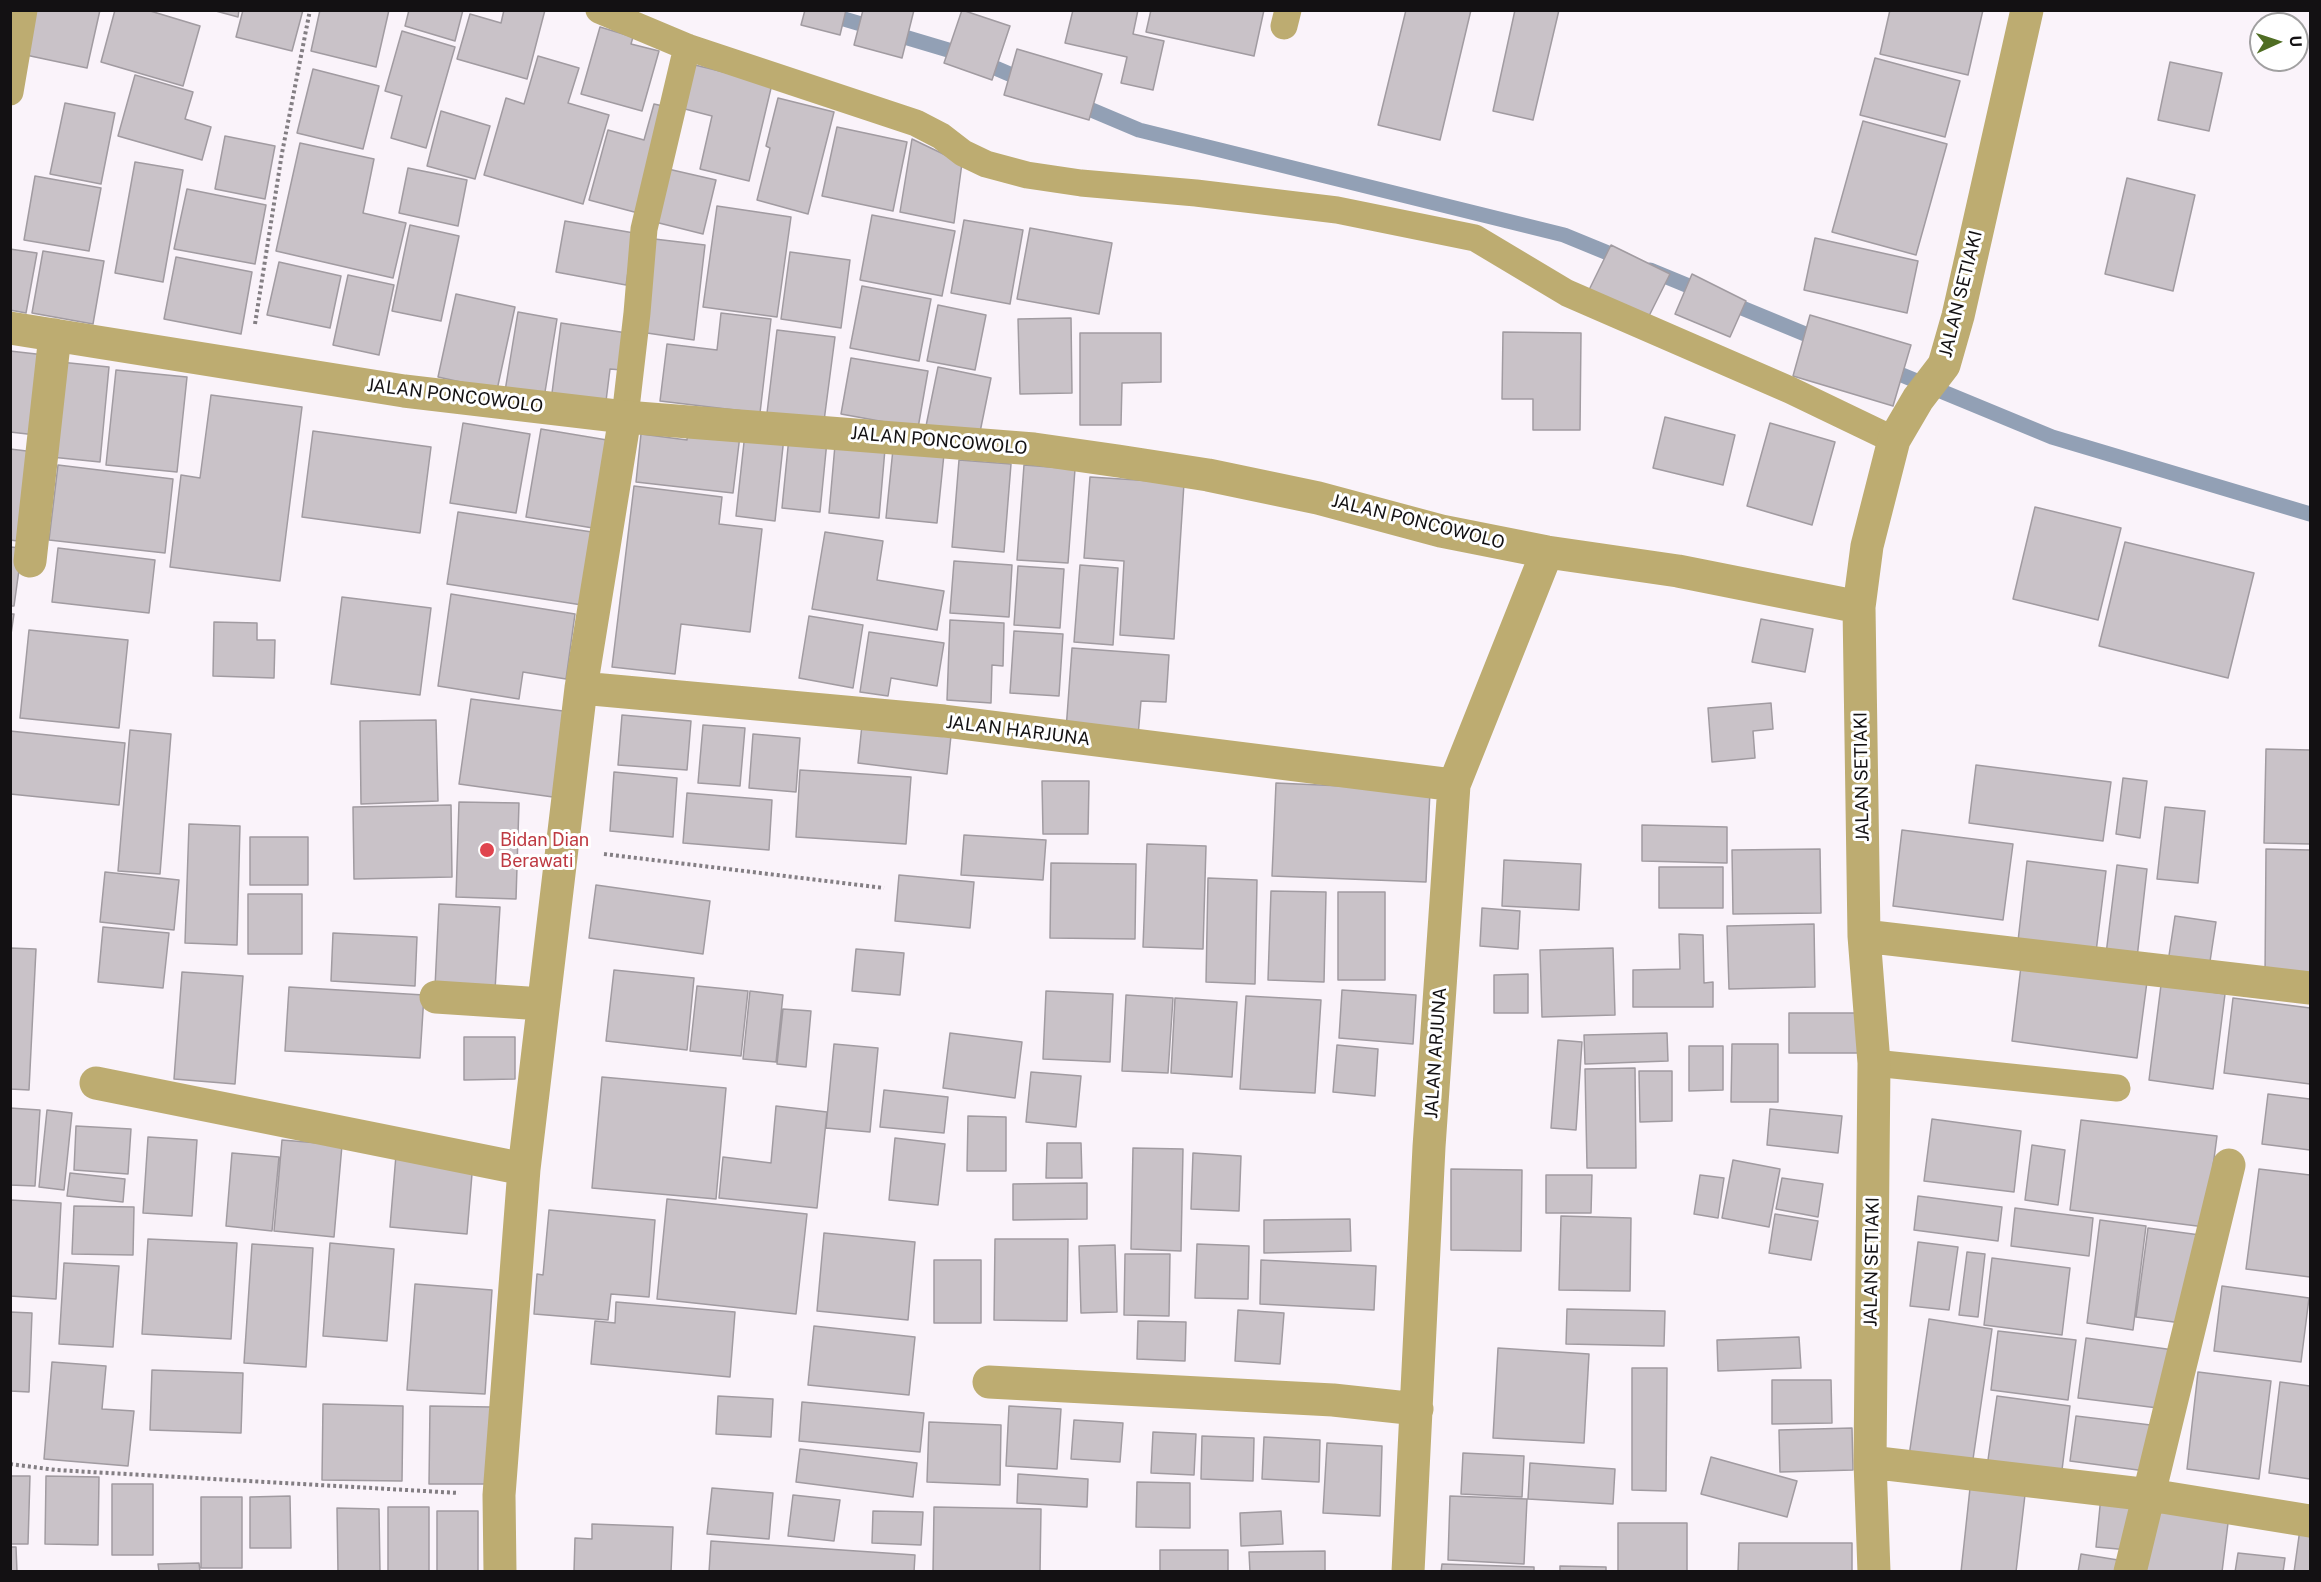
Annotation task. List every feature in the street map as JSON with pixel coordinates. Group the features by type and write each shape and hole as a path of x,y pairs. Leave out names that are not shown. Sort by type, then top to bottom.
{"street":[{"name":"JALAN SETIAKI","path":"1874,1572 1870,1462 1874,1062 1864,936 1859,607 1867,546 1894,440 1918,399 1944,365 1958,316 2027,10"},
{"name":"JALAN PONCOWOLO","path":"10,328 404,392 625,417 869,435 1055,452 1208,475 1317,498 1441,531 1547,552 1678,571 1859,607"},
{"path":"30,561 55,335"},
{"path":"500,1572 499,1495 524,1169 581,687 625,417"},
{"name":"JALAN ARJUNA","path":"1408,1572 1429,1147 1454,785 1547,552"},
{"name":"JALAN HARJUNA","path":"581,687 944,721 1454,785"},
{"path":"1864,936 2310,988"},
{"path":"436,997 543,1004"},
{"path":"96,1083 524,1169"},
{"path":"2130,1572 2229,1165"},
{"path":"989,1382 1333,1400 1417,1408"},
{"path":"1870,1462 2150,1495 2310,1521"}],"lane":[{"path":"10,92 24,10"},
{"path":"599,10 687,46 916,123 941,136 963,153 986,164 1027,175 1337,210 1475,238 1567,293 1779,385 1894,440"},
{"path":"625,417 644,229 687,46"},
{"path":"1874,1062 2117,1088"}],"path":[{"path":"249,366 282,153 310,10"},
{"path":"562,849 884,888"},
{"path":"10,1464 56,1470 499,1495"}],"building":[{"path":"31,10 100,10 87,68 21,54"},
{"path":"115,10 147,10 200,26 183,86 101,62"},
{"path":"212,10 239,10 238,17"},
{"path":"243,10 303,10 292,51 236,37"},
{"path":"320,10 389,10 376,67 311,51"},
{"path":"409,10 463,10 455,41 405,26"},
{"path":"504,10 545,10 527,79 457,59 470,14 501,23"},
{"path":"805,10 846,10 840,35 801,25"},
{"path":"863,10 914,10 902,58 854,45"},
{"path":"962,10 1010,26 992,80 944,63"},
{"path":"1073,10 1138,10 1133,34 1164,41 1153,90 1121,83 1127,57 1065,43"},
{"path":"1151,10 1264,10 1254,56 1146,32"},
{"path":"1406,10 1471,10 1440,140 1378,125"},
{"path":"1515,10 1559,10 1533,120 1493,111"},
{"path":"1890,10 1983,10 1968,75 1880,54"},
{"path":"600,27 633,37 631,44 659,51 642,111 581,94"},
{"path":"402,31 455,47 426,148 391,138 402,96 385,91"},
{"path":"1017,49 1102,74 1089,120 1004,95"},
{"path":"538,56 579,68 568,103 609,115 583,204 484,175 506,98 524,104"},
{"path":"1875,58 1960,81 1945,137 1860,115"},
{"path":"2170,62 2222,73 2209,131 2158,120"},
{"path":"691,64 772,84 749,181 700,169 712,116 681,108"},
{"path":"313,69 379,86 363,149 297,133"},
{"path":"135,75 193,92 185,119 211,127 202,160 118,136"},
{"path":"778,98 834,112 808,214 757,200 770,148 766,146"},
{"path":"65,103 115,113 101,184 50,174"},
{"path":"654,104 668,107 638,213 589,200 608,130 644,140"},
{"path":"441,111 490,126 475,179 427,166"},
{"path":"1863,121 1947,144 1916,255 1832,232"},
{"path":"837,127 907,142 893,211 822,196"},
{"path":"225,136 275,146 265,199 215,189"},
{"path":"912,139 962,163 954,223 900,212"},
{"path":"300,143 374,159 363,213 406,223 393,278 276,251"},
{"path":"135,162 183,170 163,282 115,273"},
{"path":"408,168 467,180 458,226 399,213"},
{"path":"668,169 716,180 703,234 655,222"},
{"path":"35,176 101,188 89,251 24,240"},
{"path":"2127,178 2195,195 2173,291 2105,274"},
{"path":"187,189 266,205 255,264 174,249"},
{"path":"717,206 791,217 777,317 703,307"},
{"path":"872,215 955,231 942,296 860,280"},
{"path":"964,220 1023,230 1010,304 951,293"},
{"path":"565,221 634,233 626,285 556,272"},
{"path":"410,225 459,236 441,321 392,311"},
{"path":"1030,228 1112,243 1099,314 1017,299"},
{"path":"646,238 705,245 694,340 647,333"},
{"path":"1815,238 1918,261 1907,313 1804,290"},
{"path":"1611,245 1670,274 1646,322 1588,292"},
{"path":"10,249 37,253 26,313 10,310"},
{"path":"43,251 104,261 93,324 32,313"},
{"path":"790,252 850,260 841,328 781,319"},
{"path":"176,257 252,272 241,334 164,319"},
{"path":"279,262 341,276 330,328 267,315"},
{"path":"1692,274 1746,301 1730,337 1675,314"},
{"path":"348,275 394,285 379,355 333,345"},
{"path":"862,286 931,299 919,361 850,348"},
{"path":"456,294 515,307 497,390 438,377"},
{"path":"938,305 986,315 975,370 927,361"},
{"path":"518,312 557,319 544,398 505,391"},
{"path":"721,313 771,319 760,413 660,401 667,344 717,350"},
{"path":"1810,315 1911,345 1893,406 1793,376"},
{"path":"1071,318 1072,393 1020,394 1018,319"},
{"path":"561,323 627,333 622,370 610,369 606,401 552,393"},
{"path":"777,330 835,337 824,421 767,413"},
{"path":"1503,332 1581,333 1580,430 1533,430 1533,399 1502,399"},
{"path":"1080,333 1161,333 1161,382 1122,383 1121,425 1080,425"},
{"path":"10,351 45,355 36,435 10,432"},
{"path":"851,358 928,371 918,428 841,414"},
{"path":"60,362 109,367 100,462 51,457"},
{"path":"938,367 991,378 979,437 926,426"},
{"path":"116,370 187,377 177,472 106,465"},
{"path":"211,395 302,407 280,581 170,567 181,475 200,478"},
{"path":"1665,417 1735,435 1723,485 1653,468"},
{"path":"689,422 741,427 733,493 636,482 641,434 687,440"},
{"path":"463,423 530,434 516,513 450,503"},
{"path":"1770,423 1835,442 1812,525 1747,506"},
{"path":"541,429 613,441 599,529 526,517"},
{"path":"313,431 431,447 420,533 302,517"},
{"path":"745,433 784,437 775,521 736,516"},
{"path":"789,437 827,441 820,512 782,508"},
{"path":"835,445 885,449 879,518 829,513"},
{"path":"10,449 35,452 25,542 10,540"},
{"path":"893,449 944,454 937,523 886,518"},
{"path":"959,460 1011,464 1004,552 952,547"},
{"path":"58,465 173,479 165,553 49,540"},
{"path":"1024,465 1075,469 1068,563 1017,560"},
{"path":"1090,477 1184,483 1174,639 1120,635 1124,561 1084,558"},
{"path":"634,486 722,497 719,524 762,529 750,632 681,624 675,674 612,667"},
{"path":"2035,507 2121,528 2098,620 2013,599"},
{"path":"458,512 592,532 582,605 447,584"},
{"path":"825,532 883,541 877,580 944,591 937,630 812,609"},
{"path":"2125,542 2254,573 2228,678 2099,646"},
{"path":"10,547 22,548 14,606 10,606"},
{"path":"58,548 155,560 149,613 52,602"},
{"path":"954,561 1012,565 1009,617 950,613"},
{"path":"1080,565 1118,568 1113,645 1074,642"},
{"path":"1018,566 1064,569 1060,628 1014,625"},
{"path":"451,594 575,614 566,679 523,672 519,699 438,686"},
{"path":"342,597 431,608 420,695 331,684"},
{"path":"10,614 14,614 10,641"},
{"path":"809,616 863,625 853,688 799,678"},
{"path":"1761,619 1813,629 1805,672 1752,662"},
{"path":"950,620 1004,623 1003,666 992,665 991,703 947,700"},
{"path":"214,622 257,623 257,640 275,640 274,678 213,676"},
{"path":"29,630 128,640 119,728 20,718"},
{"path":"1014,631 1063,634 1059,696 1010,693"},
{"path":"869,632 944,643 937,686 891,678 888,696 860,692"},
{"path":"1072,648 1169,655 1166,702 1141,701 1138,736 1066,730"},
{"path":"471,699 563,711 553,797 459,784"},
{"path":"1771,703 1773,729 1753,731 1755,758 1712,762 1708,708"},
{"path":"622,715 691,721 687,770 618,765"},
{"path":"863,715 952,726 947,774 858,763"},
{"path":"436,720 438,801 361,804 360,721"},
{"path":"703,725 745,728 740,786 698,783"},
{"path":"130,730 171,734 160,874 118,871"},
{"path":"10,731 125,743 119,805 10,794"},
{"path":"753,734 800,738 796,792 749,788"},
{"path":"2266,749 2310,750 2310,844 2264,843"},
{"path":"1976,765 2111,782 2103,841 1969,823"},
{"path":"800,770 911,777 906,844 796,837"},
{"path":"614,772 677,778 673,837 610,831"},
{"path":"2123,778 2147,781 2140,838 2116,834"},
{"path":"1042,781 1089,781 1088,834 1043,834"},
{"path":"1276,783 1430,790 1426,882 1272,876"},
{"path":"687,793 772,800 769,850 683,843"},
{"name":"Bidan Dian Berawati","path":"459,802 519,803 516,899 456,897"},
{"path":"451,805 452,877 354,879 353,807"},
{"path":"2165,807 2205,811 2198,883 2157,879"},
{"path":"189,824 240,826 237,945 185,943"},
{"path":"1642,825 1727,827 1727,863 1642,861"},
{"path":"1902,830 2013,844 2003,920 1893,906"},
{"path":"964,835 1046,840 1043,880 961,875"},
{"path":"250,837 308,837 308,885 250,885"},
{"path":"1147,844 1206,846 1203,949 1143,947"},
{"path":"1820,849 1821,913 1733,914 1732,850"},
{"path":"2266,849 2310,850 2310,977 2265,977"},
{"path":"1504,860 1581,864 1579,910 1502,906"},
{"path":"2027,861 2106,871 2095,960 2017,950"},
{"path":"1051,863 1136,864 1135,939 1050,938"},
{"path":"2117,865 2147,869 2137,958 2106,954"},
{"path":"1659,867 1723,867 1723,908 1659,908"},
{"path":"105,872 179,880 174,930 100,922"},
{"path":"899,875 974,882 970,928 895,921"},
{"path":"1208,878 1257,880 1255,984 1206,982"},
{"path":"596,885 710,901 703,954 589,938"},
{"path":"1271,891 1326,892 1324,982 1268,980"},
{"path":"1338,892 1385,892 1385,980 1338,980"},
{"path":"248,894 302,894 302,954 248,954"},
{"path":"439,904 500,907 495,990 435,987"},
{"path":"1482,908 1520,911 1518,949 1480,946"},
{"path":"2175,916 2216,922 2209,968 2168,962"},
{"path":"1814,924 1815,987 1729,989 1727,926"},
{"path":"103,927 169,933 163,988 98,982"},
{"path":"333,933 417,937 415,986 331,981"},
{"path":"1679,934 1703,935 1704,983 1713,982 1713,1007 1633,1007 1633,970 1680,969"},
{"path":"10,948 36,949 29,1090 10,1089"},
{"path":"1613,948 1615,1015 1542,1017 1540,950"},
{"path":"856,949 904,953 900,995 852,991"},
{"path":"2022,958 2148,974 2137,1058 2012,1041"},
{"path":"614,970 694,978 687,1050 606,1041"},
{"path":"182,972 243,976 235,1084 174,1079"},
{"path":"1528,974 1528,1013 1494,1013 1494,975"},
{"path":"2161,985 2225,994 2213,1089 2149,1080"},
{"path":"697,986 748,991 741,1056 690,1051"},
{"path":"289,987 424,995 420,1058 285,1051"},
{"path":"1342,990 1416,995 1413,1044 1339,1038"},
{"path":"750,991 783,995 776,1062 743,1059"},
{"path":"1046,991 1113,994 1110,1062 1043,1059"},
{"path":"1126,995 1173,998 1168,1073 1122,1071"},
{"path":"1246,996 1321,1000 1315,1093 1240,1089"},
{"path":"1175,998 1237,1002 1232,1077 1171,1073"},
{"path":"2233,998 2310,1008 2310,1084 2224,1073"},
{"path":"783,1009 811,1011 806,1067 777,1064"},
{"path":"1789,1013 1861,1013 1861,1053 1789,1053"},
{"path":"950,1033 1022,1042 1015,1098 943,1088"},
{"path":"1667,1033 1668,1061 1585,1064 1584,1035"},
{"path":"464,1037 515,1037 515,1079 464,1080"},
{"path":"1558,1040 1582,1042 1576,1130 1551,1128"},
{"path":"834,1044 878,1048 870,1132 826,1128"},
{"path":"1732,1044 1778,1044 1778,1102 1731,1102"},
{"path":"1337,1045 1378,1049 1375,1096 1333,1092"},
{"path":"1689,1046 1723,1046 1723,1090 1689,1091"},
{"path":"1635,1068 1636,1168 1587,1168 1585,1069"},
{"path":"1639,1071 1672,1071 1672,1121 1640,1122"},
{"path":"1031,1072 1081,1076 1076,1127 1026,1122"},
{"path":"602,1077 726,1088 716,1199 592,1188"},
{"path":"884,1090 948,1097 944,1133 880,1127"},
{"path":"2268,1094 2310,1099 2310,1150 2262,1144"},
{"path":"776,1106 827,1112 817,1208 719,1198 723,1157 771,1163"},
{"path":"10,1108 40,1110 35,1186 10,1185"},
{"path":"1770,1109 1842,1116 1838,1153 1767,1145"},
{"path":"47,1110 72,1113 64,1190 39,1187"},
{"path":"968,1116 1006,1117 1006,1171 967,1171"},
{"path":"1932,1119 2021,1131 2014,1192 1924,1181"},
{"path":"2081,1120 2217,1136 2205,1227 2070,1210"},
{"path":"76,1126 131,1129 128,1174 74,1170"},
{"path":"148,1137 197,1140 192,1216 143,1213"},
{"path":"895,1138 945,1144 938,1205 889,1200"},
{"path":"282,1140 342,1145 334,1237 274,1231"},
{"path":"1047,1143 1081,1143 1082,1178 1046,1178"},
{"path":"2032,1145 2065,1150 2058,1205 2025,1200"},
{"path":"1133,1148 1183,1149 1181,1251 1131,1249"},
{"path":"232,1153 279,1157 272,1231 226,1226"},
{"path":"1193,1153 1241,1156 1239,1211 1191,1209"},
{"path":"396,1155 473,1162 467,1234 390,1227"},
{"path":"1733,1160 1780,1169 1769,1227 1722,1218"},
{"path":"1451,1169 1522,1170 1521,1251 1451,1250"},
{"path":"2259,1169 2310,1175 2310,1277 2246,1269"},
{"path":"70,1173 125,1179 123,1202 67,1196"},
{"path":"1546,1175 1592,1175 1591,1213 1546,1213"},
{"path":"1700,1175 1724,1178 1718,1218 1694,1214"},
{"path":"1782,1178 1823,1184 1818,1217 1776,1209"},
{"path":"1087,1183 1087,1219 1013,1220 1013,1184"},
{"path":"1918,1196 2002,1207 1998,1241 1914,1230"},
{"path":"667,1199 807,1214 796,1314 657,1299"},
{"path":"11,1200 61,1203 56,1299 10,1296"},
{"path":"74,1206 134,1207 133,1255 72,1254"},
{"path":"2015,1208 2093,1218 2089,1256 2011,1246"},
{"path":"549,1210 655,1220 649,1297 611,1294 608,1320 534,1314 537,1274 543,1275"},
{"path":"1775,1214 1818,1221 1811,1260 1769,1253"},
{"path":"1561,1216 1631,1218 1630,1291 1559,1290"},
{"path":"1350,1219 1351,1251 1264,1253 1264,1220"},
{"path":"2100,1220 2146,1226 2133,1330 2087,1323"},
{"path":"2148,1228 2200,1235 2189,1324 2136,1317"},
{"path":"824,1233 915,1242 908,1320 817,1311"},
{"path":"148,1239 237,1243 231,1339 142,1334"},
{"path":"995,1239 1068,1239 1067,1321 994,1320"},
{"path":"1918,1242 1958,1247 1949,1310 1910,1306"},
{"path":"330,1243 394,1249 387,1341 323,1336"},
{"path":"252,1244 313,1248 306,1367 244,1363"},
{"path":"1197,1244 1249,1246 1248,1299 1195,1298"},
{"path":"1115,1245 1117,1312 1081,1313 1079,1246"},
{"path":"1967,1252 1985,1254 1978,1317 1959,1315"},
{"path":"1125,1254 1170,1254 1169,1316 1124,1315"},
{"path":"1992,1258 2070,1268 2062,1335 1984,1325"},
{"path":"934,1260 981,1260 981,1323 934,1323"},
{"path":"1261,1260 1376,1266 1374,1310 1260,1304"},
{"path":"64,1263 119,1266 113,1347 59,1344"},
{"path":"415,1284 492,1290 485,1394 407,1390"},
{"path":"2222,1286 2309,1298 2301,1362 2214,1351"},
{"path":"616,1302 735,1312 730,1377 591,1364 595,1321 615,1323"},
{"path":"1567,1309 1665,1311 1664,1346 1566,1344"},
{"path":"1238,1310 1284,1313 1280,1364 1235,1361"},
{"path":"10,1312 32,1313 29,1392 10,1391"},
{"path":"1929,1319 1992,1329 1972,1466 1909,1456"},
{"path":"1138,1321 1186,1322 1185,1361 1137,1359"},
{"path":"814,1326 915,1337 909,1395 808,1385"},
{"path":"1998,1331 2076,1340 2068,1400 1991,1390"},
{"path":"1799,1337 1801,1368 1718,1371 1717,1340"},
{"path":"2086,1338 2174,1350 2166,1409 2078,1398"},
{"path":"1498,1348 1589,1354 1584,1443 1493,1438"},
{"path":"52,1362 106,1366 102,1409 134,1411 128,1466 44,1459"},
{"path":"1632,1368 1667,1368 1666,1491 1632,1490"},
{"path":"152,1370 243,1373 241,1433 150,1430"},
{"path":"2198,1372 2271,1381 2259,1479 2187,1469"},
{"path":"1772,1380 1831,1380 1832,1423 1772,1424"},
{"path":"2280,1382 2310,1386 2310,1479 2269,1473"},
{"path":"718,1396 773,1399 771,1437 716,1434"},
{"path":"1997,1396 2070,1406 2061,1478 1987,1467"},
{"path":"802,1402 924,1413 920,1452 799,1441"},
{"path":"323,1404 403,1406 402,1481 322,1480"},
{"path":"430,1406 491,1407 490,1484 429,1484"},
{"path":"1009,1406 1061,1409 1057,1469 1006,1466"},
{"path":"2076,1416 2159,1426 2153,1472 2070,1461"},
{"path":"1074,1420 1123,1423 1120,1462 1071,1459"},
{"path":"929,1422 1001,1425 1000,1485 927,1482"},
{"path":"1852,1428 1853,1470 1780,1472 1779,1430"},
{"path":"1153,1432 1196,1434 1194,1475 1151,1473"},
{"path":"1202,1436 1254,1438 1253,1481 1201,1479"},
{"path":"1264,1437 1320,1440 1319,1482 1262,1479"},
{"path":"1327,1443 1382,1446 1380,1516 1323,1513"},
{"path":"800,1449 917,1463 913,1497 796,1482"},
{"path":"1463,1453 1524,1456 1522,1497 1461,1494"},
{"path":"1711,1457 1797,1481 1787,1517 1701,1494"},
{"path":"1530,1463 1615,1469 1613,1504 1528,1499"},
{"path":"1018,1474 1088,1479 1087,1507 1017,1503"},
{"path":"10,1476 30,1476 28,1544 10,1544"},
{"path":"46,1476 99,1477 98,1545 45,1544"},
{"path":"1971,1479 2026,1486 2016,1572 1961,1572"},
{"path":"1137,1482 1190,1483 1190,1528 1136,1527"},
{"path":"112,1484 153,1484 153,1555 112,1555"},
{"path":"712,1488 773,1493 769,1539 707,1534"},
{"path":"793,1495 840,1500 834,1541 788,1536"},
{"path":"290,1496 291,1548 250,1548 250,1497"},
{"path":"1450,1496 1527,1499 1524,1564 1448,1560"},
{"path":"2101,1496 2134,1499 2129,1550 2096,1547"},
{"path":"201,1497 242,1497 242,1568 201,1568"},
{"path":"2154,1505 2229,1515 2222,1572 2146,1572"},
{"path":"388,1507 429,1507 429,1572 388,1572"},
{"path":"934,1507 1041,1509 1040,1572 933,1572"},
{"path":"337,1508 379,1509 380,1572 338,1572"},
{"path":"437,1511 478,1511 478,1572 437,1572"},
{"path":"873,1511 923,1512 921,1545 872,1543"},
{"path":"1281,1511 1283,1544 1241,1546 1240,1513"},
{"path":"1618,1523 1687,1523 1687,1572 1618,1572"},
{"path":"592,1524 673,1527 671,1572 574,1572 575,1538 592,1539"},
{"path":"2300,1529 2310,1530 2310,1572 2294,1572"},
{"path":"711,1541 915,1555 914,1572 709,1572"},
{"path":"1739,1543 1852,1543 1852,1572 1738,1572"},
{"path":"10,1547 16,1547 17,1572 10,1572"},
{"path":"1160,1550 1228,1550 1228,1572 1160,1572"},
{"path":"1325,1551 1325,1572 1250,1572 1249,1552"},
{"path":"2238,1553 2285,1558 2283,1572 2235,1572"},
{"path":"2081,1554 2118,1560 2117,1572 2078,1572"},
{"path":"199,1563 200,1572 159,1572 158,1564"},
{"path":"1442,1564 1534,1567 1534,1572 1441,1572"},
{"path":"1560,1566 1606,1567 1606,1572 1560,1572"}],"waterway":[{"path":"824,13 965,55 1028,82"},
{"path":"1075,103 1139,130 1564,235 1625,260"},
{"path":"1650,270 1822,341"},
{"path":"1885,368 2052,437 2310,514"}],"place":[{"name":"Bidan Dian Berawati","path":"487,850"}]}
